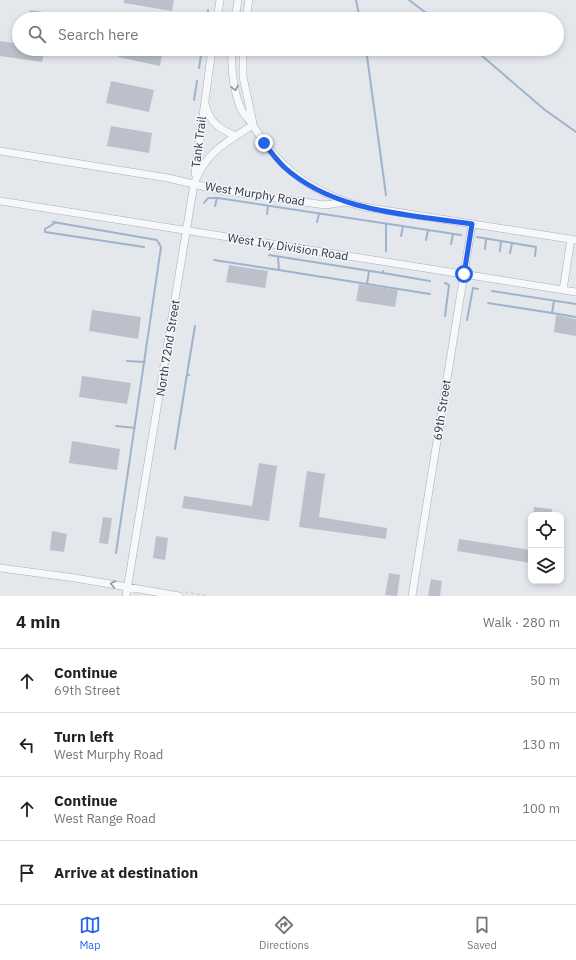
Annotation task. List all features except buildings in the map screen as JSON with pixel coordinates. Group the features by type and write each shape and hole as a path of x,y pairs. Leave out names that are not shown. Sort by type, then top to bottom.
{"street":[{"path":"218,12 220,0"},
{"path":"236,12 238,0"},
{"path":"247,12 249,0"},
{"name":"Tank Trail","path":"194,184 211,56"},
{"path":"232,56 232,76 240,108 264,143 284,167 315,188 346,202"},
{"path":"243,56 244,77 253,125"},
{"name":"Tank Trail","path":"204,100 210,119 219,128 236,136"},
{"name":"North 72nd Street","path":"126,596 194,184 199,170 213,152 253,125"},
{"name":"West Murphy Road","path":"0,151 172,178 194,184 325,205 346,202 364,207 573,240"},
{"name":"West Ivy Division Road","path":"0,202 576,292"},
{"name":"69th Street","path":"412,596 472,224"},
{"path":"563,290 573,240"},
{"path":"0,568 75,578 179,596"}],"waterway":[{"path":"356,0 359,12"},
{"path":"409,0 425,12"},
{"path":"199,68 201,56"},
{"path":"367,56 386,195"},
{"path":"482,56 545,110 576,132"},
{"path":"194,100 197,81"},
{"path":"204,203 208,198 218,198 461,235"},
{"path":"215,206 217,198"},
{"path":"267,214 268,206"},
{"path":"317,222 319,214"},
{"path":"53,222 157,240 161,247 116,553"},
{"path":"55,223 45,229 45,232 144,247"},
{"path":"386,223 386,251"},
{"path":"401,236 403,226"},
{"path":"426,240 428,230"},
{"path":"451,244 453,234"},
{"path":"477,237 536,247 535,256"},
{"path":"485,249 486,239"},
{"path":"500,251 501,241"},
{"path":"510,253 512,243"},
{"path":"269,255 383,273"},
{"path":"214,260 279,270 278,257"},
{"path":"279,270 322,277"},
{"path":"323,277 367,284 369,271"},
{"path":"383,271 383,273 430,281"},
{"path":"445,283 449,285 445,316"},
{"path":"367,284 430,294"},
{"path":"467,320 473,288 478,289"},
{"path":"492,291 576,304"},
{"path":"488,303 552,313 554,301"},
{"path":"552,313 576,317"},
{"path":"189,375 187,374 195,326"},
{"path":"127,361 145,362"},
{"path":"175,449 187,374"},
{"path":"116,426 135,428"}],"route":[{"path":"264,143 284,167 315,188 330,196 364,207 472,224 464,274"}]}
